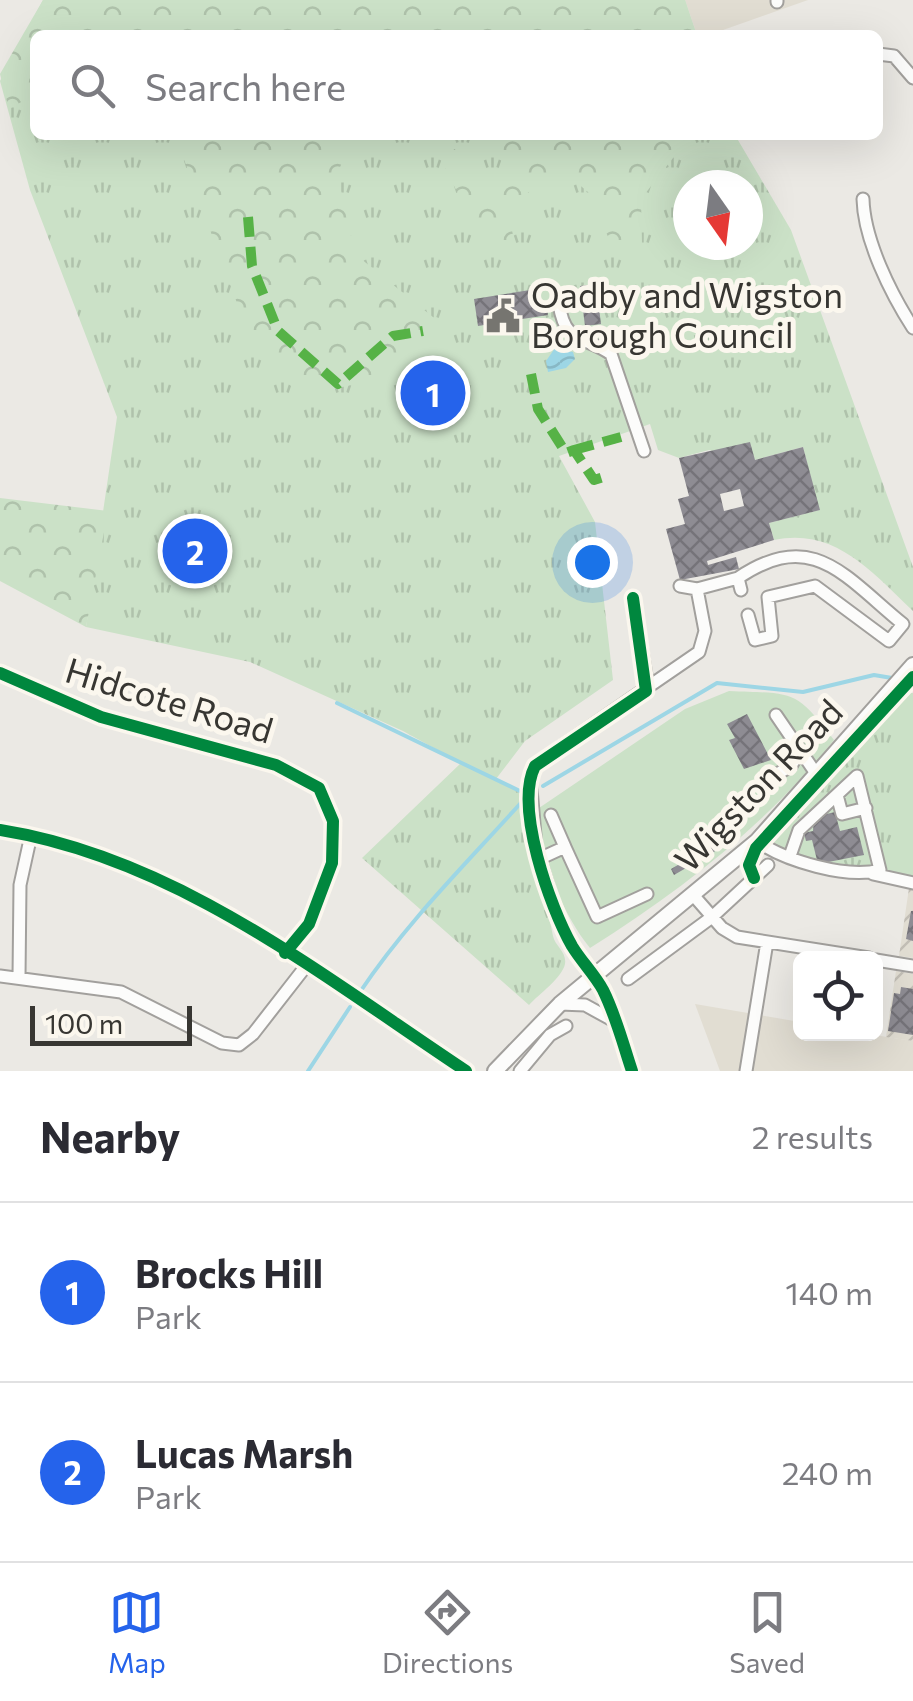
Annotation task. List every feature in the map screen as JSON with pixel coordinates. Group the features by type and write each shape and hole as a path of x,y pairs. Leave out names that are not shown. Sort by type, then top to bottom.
{"main road":[{"name":"Wigston Road","path":"495,1071 560,1004 757,841 913,665"}],"street":[{"path":"883,55 894,56 913,78"},
{"path":"864,199 864,214 876,248 913,328"},
{"path":"559,304 562,323 580,342 611,354 644,451"},
{"path":"680,586 698,589 739,584 756,566 800,554 822,558 903,624 889,641 814,586 768,597 772,636 754,640 748,615"},
{"path":"632,1071 600,984 562,928 539,859 529,789 536,766 699,652 705,631 698,589"},
{"path":"633,598 648,686"},
{"name":"Hidcote Road","path":"0,673 101,717 276,765 318,788 333,822 332,863 310,924 286,953"},
{"path":"776,715 816,775"},
{"path":"772,778 791,766 800,750"},
{"path":"790,856 799,830 857,776 880,870 868,873"},
{"path":"836,794 842,814 866,808"},
{"path":"551,815 597,917 647,894"},
{"path":"0,830 31,835 136,866 222,912 466,1071"},
{"path":"19,977 18,912 31,835"},
{"path":"757,841 790,856 913,883"},
{"path":"539,859 565,847"},
{"name":"Wigston Road","path":"628,979 712,916 768,865"},
{"path":"694,896 737,936 823,951"},
{"path":"746,1071 767,942"},
{"path":"883,961 913,966"},
{"path":"0,976 120,992 222,1043 239,1046 253,1034 306,966"},
{"path":"560,1004 585,1005 616,1022"},
{"path":"520,1071 550,1035 566,1026"}],"shaded area":[{"path":"685,0 808,0 723,30 695,30"},
{"path":"909,888 913,889 913,958 899,956"},
{"path":"896,971 913,974 913,1041 886,1037"},
{"path":"695,1004 793,1021 793,1041 883,1041 883,1036 913,1041 913,1071 720,1071"}],"green space":[{"path":"43,0 685,0 695,30 30,30 30,140 738,140 756,170 673,170 673,260 763,260 763,183 791,230 913,567 913,611 867,568 834,546 796,538 774,540 769,523 819,510 803,447 755,460 709,450 679,458 658,450 650,424 559,456 595,522 613,680 525,741 496,779 519,792 528,847 554,940 565,960 560,975 529,1005 362,858 461,763 403,731 250,662 86,627 117,417 30,190 0,81"},
{"path":"43,0 685,0 694,30 30,30 30,97 9,109 0,74"},
{"path":"177,140 354,140 337,173 355,254 449,330 356,384 301,396 254,349"},
{"path":"503,140 687,140 641,199 642,245 618,259 588,192 564,172 505,206 516,245 502,251 494,237 480,239 438,153 455,149 466,180 487,198 501,173"},
{"path":"0,498 108,511 86,627 0,581"},
{"path":"729,691 791,697 810,711 834,740 780,800 721,854 658,903 590,948 553,882 541,843 539,808 685,709"},
{"path":"907,693 913,693 913,889 761,850"},
{"path":"913,700 913,878 900,878 900,701"}],"water":[{"path":"555,348 573,352 575,359 566,368 548,372 546,361"}],"building":[{"path":"596,284 601,324 585,326 580,286"},
{"path":"530,290 532,307 547,305 548,315 478,326 474,299"},
{"path":"750,442 755,460 803,447 820,510 769,523 774,540 707,561 708,565 736,557 739,569 680,580 666,529 685,524 678,499 689,496 679,458","holes":["740,489 744,506 724,511 720,494"]},
{"path":"747,714 771,760 744,769 729,740 735,738 727,724"},
{"path":"835,812 840,831 857,827 864,855 818,864 812,840 806,841 804,833 813,831 814,817"},
{"path":"714,844 717,850 674,875 671,869"},
{"path":"913,911 913,941 906,939"},
{"path":"901,987 913,989 913,1035 888,1031 894,993 900,994"}],"waterway":[{"path":"543,786 717,683 803,692 874,675 892,678"},
{"path":"337,703 526,794"},
{"path":"360,992 419,915 528,795"},
{"path":"308,1071 350,1007"}],"marked path":[{"path":"248,217 252,266 278,331 338,384 393,336 423,331"},
{"path":"531,374 538,409 566,453 574,450 594,480 607,476"},
{"path":"574,450 621,437"}],"cycle path":[{"path":"632,1071 603,990 572,946 554,907 537,857 529,806 535,766 646,691 633,598"},
{"path":"0,673 101,717 276,765 319,788 333,821 332,863 309,924 285,953"},
{"path":"754,878 749,865 756,848 913,677"},
{"path":"0,830 65,844 187,893 301,960 466,1071"}],"place":[{"name":"Oadby and Wigston Borough Council","path":"503,316"},
{"name":"Brocks Hill","path":"433,393"},
{"name":"Lucas Marsh","path":"195,551"}]}
